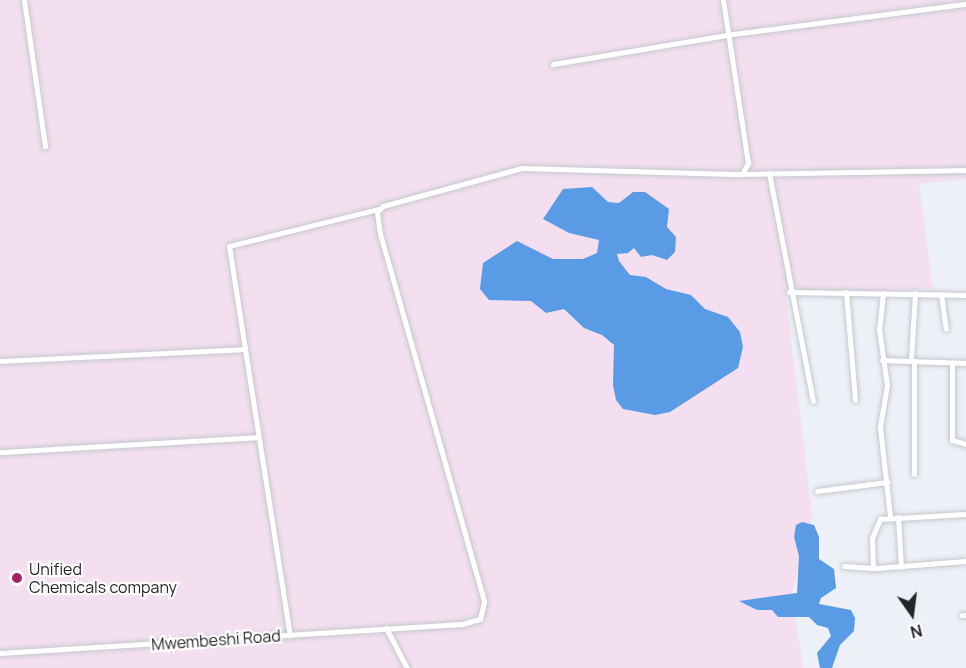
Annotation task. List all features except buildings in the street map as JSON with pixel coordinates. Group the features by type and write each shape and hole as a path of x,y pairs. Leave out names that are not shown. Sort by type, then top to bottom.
{"street":[{"path":"24,0 45,146"},
{"path":"723,0 726,35 734,59 748,163 742,174"},
{"path":"553,64 933,3 966,4"},
{"path":"290,635 229,246 379,209 522,168 742,174 966,170"},
{"path":"769,173 789,292 813,401"},
{"name":"Mwembeshi Road","path":"0,653 474,622 484,609 380,234 376,216 379,209"},
{"path":"789,292 966,295"},
{"path":"846,292 855,400"},
{"path":"883,293 879,329 887,385 880,427 890,516"},
{"path":"914,474 912,360 915,293"},
{"path":"941,294 946,329"},
{"path":"0,361 245,349"},
{"path":"882,360 966,363"},
{"path":"952,363 952,440 966,444"},
{"path":"0,452 258,437"},
{"path":"817,491 887,482"},
{"path":"873,567 873,533 880,519 890,516 966,514"},
{"path":"898,517 901,567"},
{"path":"844,566 901,567 965,563"},
{"path":"386,628 407,668"}],"shaded area":[{"path":"0,0 966,0 966,179 919,184 933,289 786,295 812,515 792,593 803,668 0,668"}],"water":[{"path":"592,187 608,202 619,203 633,192 645,192 669,209 667,227 676,237 675,252 667,260 652,255 641,257 634,248 628,253 617,254 619,261 630,275 646,277 666,289 691,295 705,309 728,317 740,332 743,347 738,368 670,412 655,415 623,409 616,400 613,385 614,345 602,335 584,328 564,309 546,313 531,301 489,300 480,289 483,263 517,241 553,259 583,259 597,253 599,240 569,233 543,219 563,189"},
{"path":"802,522 814,525 819,537 819,559 834,569 836,588 821,598 819,604 851,610 855,618 854,631 840,645 832,668 820,668 817,653 831,636 828,628 817,625 809,617 778,617 772,610 757,610 739,601 797,593 799,556 794,537 796,525"}],"place":[{"name":"Unified Chemicals company","path":"17,578"}]}
